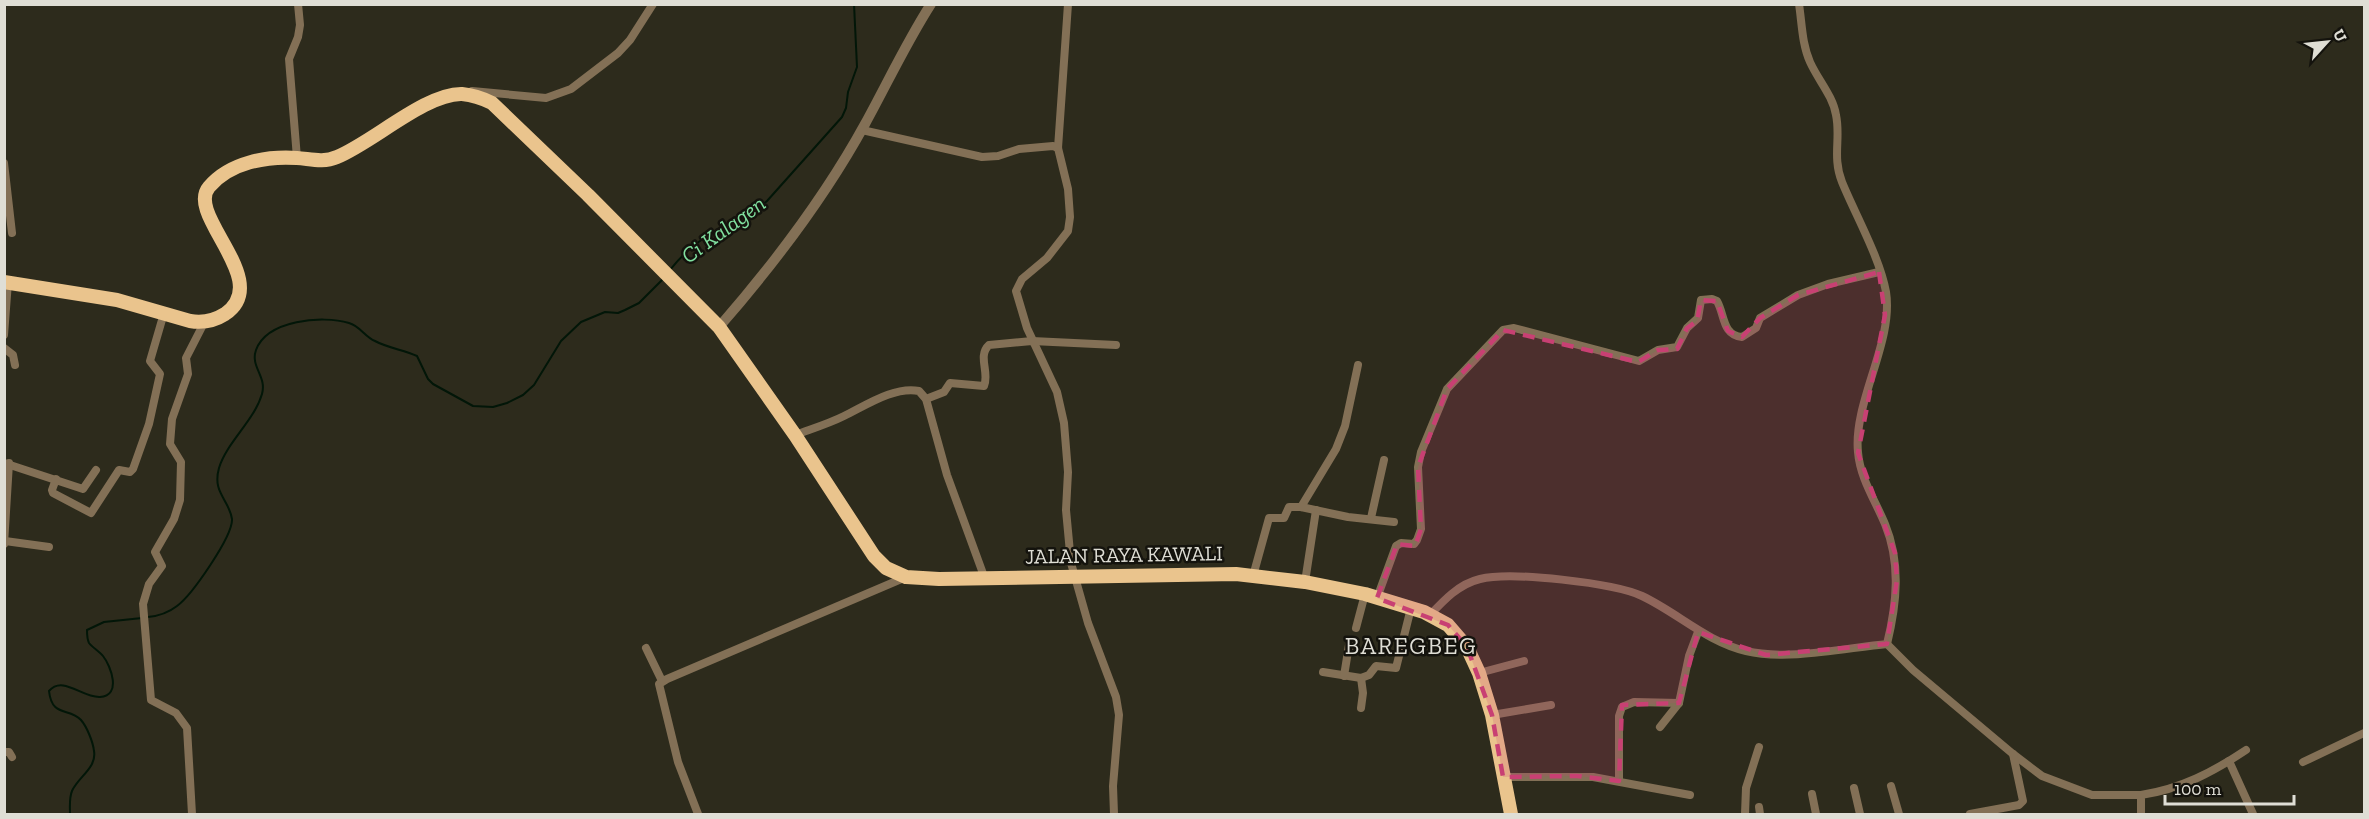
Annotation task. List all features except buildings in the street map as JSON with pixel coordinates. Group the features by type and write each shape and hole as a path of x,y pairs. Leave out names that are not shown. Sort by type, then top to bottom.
{"highway":[{"name":"JALAN RAYA KAWALI","path":"449,96 471,95 492,103 720,327 795,435 873,556 886,568 906,577 985,579 1236,574 1305,582 1371,596 1430,615 1448,625 1467,647 1479,673 1492,715 1511,814"},
{"path":"6,282 117,300 190,321 216,319 230,310 236,301 239,287 229,251 207,213 204,198 218,179 255,160 297,158 316,161 335,158 421,108 449,96"}],"street":[{"path":"297,158 289,59 300,25 298,4"},
{"path":"449,96 454,93 476,91 554,97 571,89 618,53 638,30 653,4"},
{"path":"720,327 772,265 820,197 862,130 891,72 931,4"},
{"path":"1068,4 1058,148 1068,189 1070,217 1068,231 1053,252 1022,279 1017,287 1032,340 1057,392 1064,423 1068,472 1066,510 1068,550 1074,578 1116,697 1119,715 1113,786 1114,814"},
{"path":"1798,4 1805,49 1836,115 1835,159 1841,180 1886,292 1885,315 1857,436 1861,469 1895,553 1897,579 1887,644"},
{"path":"862,130 982,157 998,156 1019,149 1053,146 1058,148"},
{"path":"4,163 12,233"},
{"path":"1356,628 1397,544 1414,544 1420,534 1418,467 1421,452 1447,389 1503,330 1514,328 1639,361 1658,350 1677,346 1687,328 1698,318 1701,300 1716,299 1728,331 1735,336 1742,337 1750,333 1760,318 1798,295 1828,284 1879,272"},
{"path":"4,335 6,282"},
{"path":"56,479 53,493 91,513 119,470 130,472 133,469 149,424 160,374 150,361 164,313"},
{"path":"192,814 187,728 177,713 152,699 143,604 149,585 162,566 155,552 174,519 180,500 181,462 170,444 172,419 188,374 186,358 206,321"},
{"path":"926,399 944,392 950,383 984,386 986,381 983,354 989,345 1032,340 1116,345"},
{"path":"4,348 13,355 15,365"},
{"path":"1301,507 1336,449 1345,426 1358,365"},
{"path":"795,435 900,392 919,391 926,399 947,475 985,579"},
{"path":"1371,518 1384,460"},
{"path":"49,547 5,542 7,463 83,489 96,470"},
{"path":"1253,576 1269,518 1282,519 1287,509 1301,507 1348,517 1394,522"},
{"path":"1305,582 1317,510"},
{"path":"1430,615 1448,596 1463,585 1480,579 1507,576 1610,585 1627,590 1677,616 1698,632 1745,651 1767,655 1887,644"},
{"path":"698,814 678,762 659,684 818,612 906,577"},
{"path":"1323,672 1362,678 1369,675 1376,666 1396,668 1411,608"},
{"path":"1660,727 1679,703 1689,656 1698,632"},
{"path":"1887,644 1913,670 2013,754 2042,776 2078,792 2092,795 2141,795 2167,791 2187,784 2246,750"},
{"path":"1344,676 1348,645"},
{"path":"646,648 662,681"},
{"path":"1479,673 1524,662"},
{"path":"1361,708 1362,678"},
{"path":"1619,781 1622,707 1634,702 1679,703"},
{"path":"1492,715 1551,705"},
{"path":"2303,762 2364,734"},
{"path":"1745,814 1746,788 1759,747"},
{"path":"1971,814 2019,805 2023,801 2013,754"},
{"path":"2229,761 2253,814"},
{"path":"1503,777 1577,776 1619,781 1690,795"},
{"path":"1891,786 1899,814"},
{"path":"1854,788 1860,814"},
{"path":"1812,794 1816,814"},
{"path":"2141,795 2141,814"}],"highlighted area":[{"path":"1879,272 1885,315 1858,453 1895,553 1897,580 1887,644 1766,655 1698,632 1679,703 1622,705 1619,781 1577,776 1503,777 1492,715 1467,647 1448,625 1377,598 1397,544 1415,546 1421,529 1418,467 1436,415 1447,389 1503,330 1638,362 1658,350 1677,349 1687,328 1697,321 1701,300 1717,301 1728,331 1742,337 1760,318 1798,295"}],"waterway":[{"name":"Ci Kalagen","path":"670,270 698,242 754,211 767,201 842,117 857,67 854,4"},
{"name":"Ci Kalagen","path":"148,617 167,612 184,600 210,565 231,527 232,519 219,490 217,477 223,458 253,413 262,394 262,382 255,356 262,340 271,332 296,322 311,320 349,323 375,341 417,356 428,379 433,384 473,406 493,407 523,395 534,385 561,341 581,322 605,312 618,313 639,303 663,279"},
{"name":"Ci Kalagen","path":"70,814 72,791 93,762 93,747 81,720 57,709 49,691 60,685 100,697 111,692 113,680 109,666 103,656 89,643 87,630 104,622 142,618"}],"district":[{"name":"BAREGBEG","path":"1411,646"}]}
